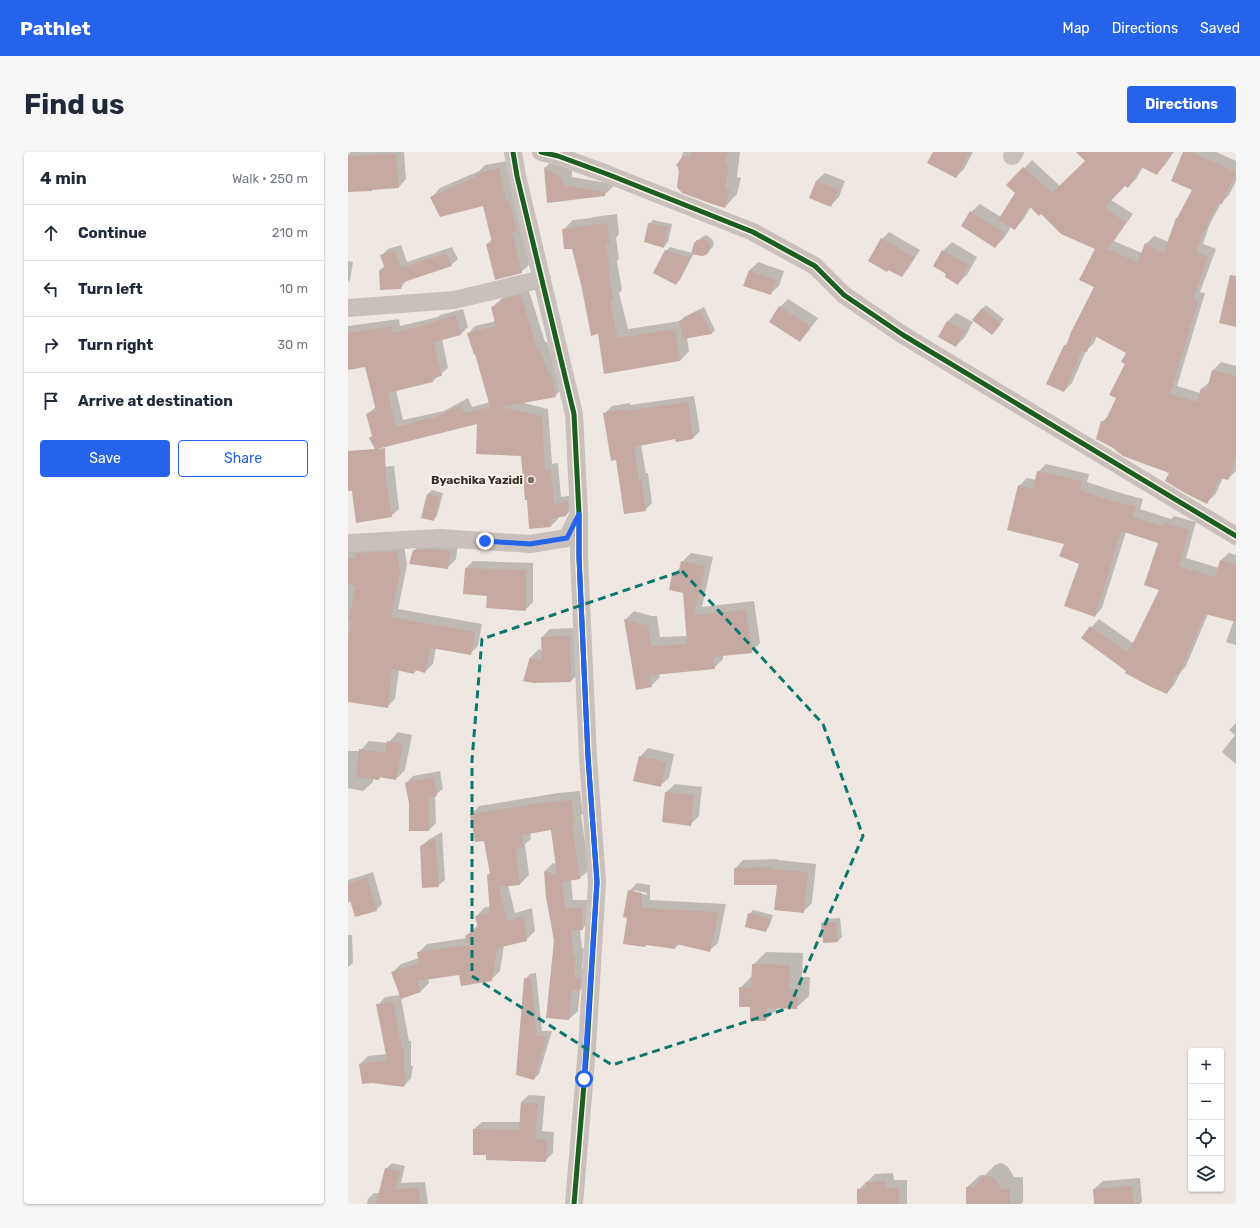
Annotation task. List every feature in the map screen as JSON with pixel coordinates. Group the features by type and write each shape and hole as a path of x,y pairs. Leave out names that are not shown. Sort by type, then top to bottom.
{"street":[{"path":"514,152 517,176 574,414 588,757 597,882 587,1048 574,1204"},
{"path":"541,152 558,156 607,174 753,232 815,266 844,295 903,335 1236,536"},
{"path":"348,308 454,300 542,279"},
{"path":"348,543 440,538 530,544 567,538 579,514"}],"highlighted area":[{"path":"682,571 823,724 863,836 789,1008 612,1065 472,976 472,760 482,639"}],"building":[{"path":"692,152 728,152 725,163 729,164 725,189 730,190 725,208 682,193 677,187 679,170 676,165 683,156 690,158"},
{"path":"933,152 970,152 956,178 927,163"},
{"path":"1076,152 1172,152 1157,175 1141,167 1128,188 1125,186 1104,208 1126,222 1107,249 1138,262 1145,243 1164,252 1176,218 1192,190 1171,181 1183,152 1192,152 1236,172 1222,204 1218,203 1202,235 1196,252 1208,257 1193,299 1198,301 1170,394 1197,402 1201,388 1207,390 1212,370 1236,376 1236,455 1228,480 1220,478 1207,504 1165,481 1169,473 1123,456 1115,449 1096,439 1101,421 1105,422 1116,398 1109,395 1125,364 1121,362 1126,353 1093,335 1087,352 1082,351 1064,392 1046,384 1094,287 1079,280 1095,249 1061,234 1041,214 1039,216 1029,206 1015,230 998,220 1015,193 1006,185 1023,167 1052,193 1085,161"},
{"path":"396,154 399,188 348,192 348,156"},
{"path":"544,167 563,180 564,185 605,192 605,196 547,203"},
{"path":"499,168 506,201 509,200 517,231 512,232 522,273 495,280 486,244 492,243 483,206 440,217 430,197 476,177 475,174"},
{"path":"816,181 838,189 831,207 809,198"},
{"path":"970,211 1005,233 995,248 961,226"},
{"path":"607,223 610,245 606,245 613,300 610,301 618,338 675,329 680,361 604,374 598,334 591,336 582,289 572,249 564,249 562,229"},
{"path":"648,223 668,227 664,248 644,242"},
{"path":"881,238 914,257 902,277 888,270 887,272 868,261"},
{"path":"701,239 709,243 709,252 702,256 691,254 694,243"},
{"path":"665,250 690,258 676,285 653,273"},
{"path":"942,250 969,265 958,285 945,277 946,274 933,266"},
{"path":"395,251 401,268 446,253 452,266 401,283 401,289 380,290 379,270 385,269 380,255"},
{"path":"749,270 776,280 771,295 743,286"},
{"path":"1230,275 1236,276 1236,327 1219,323"},
{"path":"521,295 537,349 539,348 549,374 551,374 556,397 501,407 542,416 545,470 551,470 554,504 568,501 568,512 566,516 550,519 551,527 529,529 521,456 476,454 477,424 377,449 385,448 386,482 392,517 356,523 352,491 348,491 348,451 375,449 369,438 372,436 366,414 376,411 365,367 348,370 348,333 392,326 393,333 456,315 461,335 434,342 442,376 432,378 433,382 388,393 396,427 436,417 460,405 465,413 490,407 475,354 474,355 467,333 496,326 491,307 501,304 500,300"},
{"path":"779,306 810,326 800,342 769,322"},
{"path":"982,308 1001,324 992,335 972,320"},
{"path":"700,310 712,334 683,339 679,321"},
{"path":"947,321 965,331 956,347 938,337"},
{"path":"688,402 693,439 676,442 675,439 634,447 646,511 624,514 616,460 611,461 603,413 623,409 623,411"},
{"path":"1037,471 1082,481 1080,490 1116,502 1136,506 1133,517 1164,527 1165,523 1189,530 1179,566 1215,577 1220,560 1236,565 1236,622 1205,614 1179,675 1176,674 1167,694 1125,673 1126,671 1081,638 1090,626 1127,652 1159,590 1144,585 1158,543 1121,531 1095,617 1064,606 1079,564 1059,556 1064,544 1007,530 1018,485 1033,489"},
{"path":"427,494 440,497 434,521 421,518"},
{"path":"432,549 450,551 448,569 409,564 413,550"},
{"path":"397,551 400,573 391,617 475,632 471,655 431,648 425,673 415,670 414,674 392,669 388,708 348,702 348,641 351,621 348,621 356,586 348,584 348,557 355,559 356,553"},
{"path":"681,561 705,566 694,615 746,610 752,653 713,657 715,669 653,675 649,677 652,687 636,690 624,619 643,625 648,624 651,646 687,644 683,593 669,590 672,574 678,575"},
{"path":"465,568 526,570 526,611 486,608 487,596 463,594"},
{"path":"570,636 571,682 534,683 523,681 530,657 542,660 541,637"},
{"path":"387,741 403,744 396,780 379,777 379,780 356,777 359,749 385,753"},
{"path":"639,756 666,762 661,787 633,781"},
{"path":"433,777 437,796 429,798 429,831 409,831 409,803 405,783"},
{"path":"665,792 694,795 691,826 662,822"},
{"path":"571,800 575,823 572,823 580,879 562,882 565,909 582,908 583,930 571,930 574,957 576,957 574,977 581,978 580,991 572,990 569,1020 546,1018 554,941 546,897 544,871 557,875 551,830 522,835 523,848 516,849 520,885 499,887 507,921 524,916 527,941 497,948 492,981 461,986 459,975 417,981 421,992 401,999 391,972 419,963 417,952 470,945 465,936 478,928 475,916 490,913 487,875 490,874 484,841 475,842 470,814"},
{"path":"435,838 439,887 422,888 420,846"},
{"path":"770,867 770,869 808,872 804,913 774,910 777,885 734,885 734,868"},
{"path":"367,877 377,911 355,917 348,893 348,884"},
{"path":"628,890 642,893 642,908 719,912 710,952 676,944 675,949 646,945 645,947 623,944 627,918 623,917"},
{"path":"748,913 770,919 766,932 745,927"},
{"path":"836,922 838,942 823,943 821,923"},
{"path":"752,964 790,965 789,989 797,990 797,1009 767,1008 766,1021 750,1021 750,1007 739,1007 739,987 751,988"},
{"path":"524,978 531,978 537,1036 547,1036 534,1080 516,1075"},
{"path":"393,1002 402,1049 404,1048 404,1073 406,1073 404,1087 372,1083 362,1084 359,1064 387,1060 376,1004"},
{"path":"521,1102 538,1104 535,1139 547,1140 546,1162 486,1160 486,1155 473,1155 473,1129 519,1130"},
{"path":"385,1168 400,1172 395,1189 419,1188 420,1204 376,1204"},
{"path":"991,1176 995,1179 1001,1189 1010,1189 1010,1204 966,1204 966,1187 975,1187 982,1177"},
{"path":"885,1181 886,1188 899,1188 899,1204 857,1204 857,1189 866,1189 866,1182"},
{"path":"1132,1186 1134,1204 1094,1204 1093,1189"}],"cycle path":[{"path":"513,152 517,176 574,414 588,757 597,882 587,1048 574,1204"},
{"path":"541,152 558,156 607,174 753,232 815,266 844,295 903,335 1236,536"}],"place":[{"name":"Byachika Yazidi","path":"531,480"}],"route":[{"path":"485,541 530,544 567,538 579,514 579,557 588,757 597,882 584,1079"}]}
